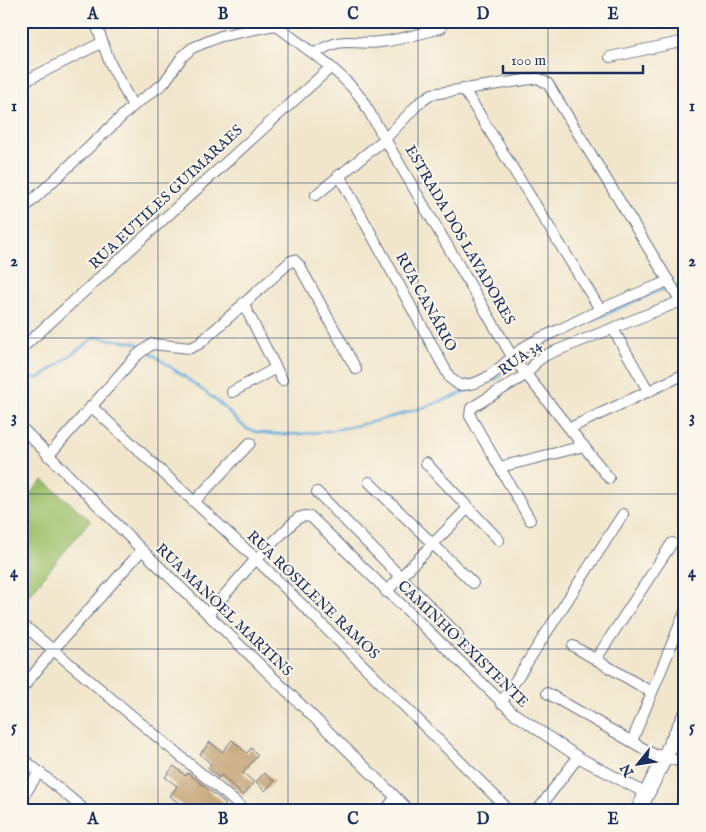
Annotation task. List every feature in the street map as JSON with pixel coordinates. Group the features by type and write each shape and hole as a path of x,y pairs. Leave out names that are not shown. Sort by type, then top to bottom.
{"main road":[{"path":"638,811 666,758 685,716"}],"street":[{"path":"95,21 101,43 133,106"},
{"path":"21,212 133,106 164,83 182,57 192,48 221,36 273,23"},
{"name":"ESTRADA DOS LAVADORES","path":"273,23 315,53 353,88 386,138 514,359 609,478"},
{"path":"315,53 335,42 350,40 379,42 441,28"},
{"path":"610,57 685,41"},
{"path":"21,83 101,43"},
{"name":"RUA EUTILES GUIMARAES","path":"21,349 331,67"},
{"path":"316,196 386,138 425,97 437,92 534,78 541,79 548,84 681,301"},
{"path":"463,88 600,309"},
{"name":"RUA CANÁRIO","path":"340,175 452,382 462,385 482,380 514,359"},
{"path":"48,456 136,356 152,344 177,348 196,346 283,267 294,260 356,369"},
{"path":"514,359 527,346 600,309 670,283"},
{"name":"RUA 34","path":"530,520 469,412 471,408 548,354 681,301"},
{"path":"244,303 282,380"},
{"path":"613,329 649,392"},
{"path":"232,392 276,368"},
{"path":"570,428 685,374"},
{"name":"RUA ROSILENE RAMOS","path":"92,406 256,559 510,811"},
{"name":"RUA MANOEL MARTINS","path":"21,427 142,550 410,811"},
{"path":"195,501 250,443"},
{"path":"500,467 584,446"},
{"path":"426,463 500,540"},
{"path":"369,482 473,583"},
{"path":"317,492 458,635"},
{"path":"386,592 468,508"},
{"path":"501,703 624,514"},
{"name":"CAMINHO EXISTENTE","path":"256,559 298,518 305,516 316,521 386,592 501,703 533,728 578,757 647,794"},
{"path":"596,659 672,543"},
{"path":"21,690 53,650 142,550"},
{"path":"208,614 256,559"},
{"path":"632,741 685,612"},
{"path":"21,624 246,811"},
{"path":"573,646 651,692"},
{"path":"547,693 653,754 685,762"},
{"path":"21,757 86,811"},
{"path":"537,811 578,757"},
{"path":"21,800 39,772"},
{"path":"385,811 395,798"}],"green space":[{"path":"43,480 90,520 21,605 21,503"}],"building":[{"path":"232,740 247,753 251,748 258,755 243,773 254,782 243,796 221,775 219,778 208,768 211,764 200,754 210,742 222,752"},
{"path":"174,766 186,776 188,773 226,804 220,811 189,811 170,796 177,786 165,777"},
{"path":"264,773 274,781 265,791 256,782"}],"waterway":[{"path":"676,287 685,285"},
{"path":"568,331 658,291 669,289"},
{"path":"21,377 40,378 95,337 137,343 143,348"},
{"path":"148,351 208,394 244,427 250,430 274,434 303,434 366,423 429,405 480,386"},
{"path":"485,384 498,378 512,364"}]}
